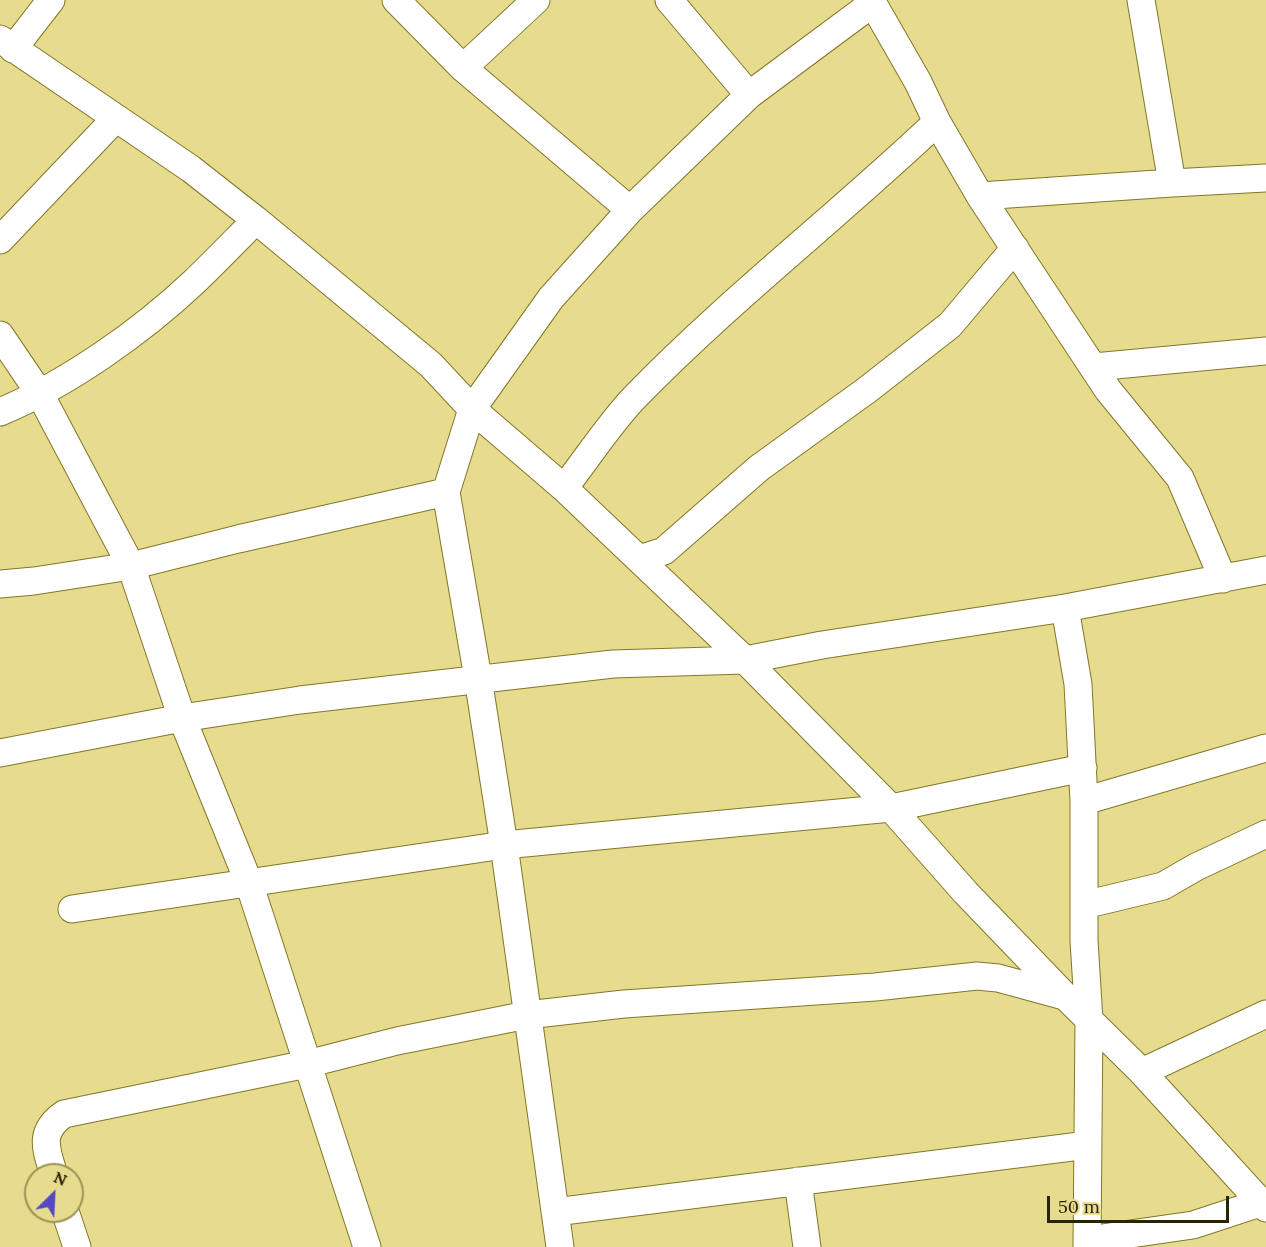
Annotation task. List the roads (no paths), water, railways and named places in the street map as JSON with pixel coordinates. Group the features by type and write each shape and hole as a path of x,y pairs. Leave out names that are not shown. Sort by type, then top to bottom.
{"street":[{"path":"51,0 6,44 191,170 256,220 431,365 472,409 564,488 745,660 891,808 966,893 1065,996 1089,1020 1142,1072 1265,1205 1192,1225 1088,1244 1089,1020 1084,905 1083,768 1078,684 1065,608"},
{"path":"396,0 463,68 630,210"},
{"path":"463,68 536,0"},
{"path":"669,0 749,95"},
{"path":"1141,0 1172,183"},
{"path":"560,1247 504,845 446,492 472,409 551,298 630,210 749,95 872,2 980,196 1108,390 1180,478 1223,579"},
{"path":"0,240 116,118"},
{"path":"564,488 632,400 733,303 883,173 937,122"},
{"path":"980,196 1266,178"},
{"path":"0,412 40,394 133,334 194,283 256,220"},
{"path":"639,559 664,551 759,468 867,390 950,326 1015,248"},
{"path":"0,335 40,394 131,566 182,718 249,883 367,1247"},
{"path":"1094,367 1266,351"},
{"path":"0,584 131,566 238,539 446,492"},
{"path":"0,753 182,718 478,678 613,664 745,660 822,645 1065,608 1266,570"},
{"path":"1084,801 1266,748"},
{"path":"72,909 504,845 891,808 1083,768"},
{"path":"1084,905 1163,886 1196,867 1266,834"},
{"path":"50,1163 45,1148 47,1132 54,1121 64,1114 307,1064 397,1041 527,1015 624,1004 875,987 977,976 998,978 1065,996"},
{"path":"1142,1072 1266,1014"},
{"path":"555,1212 1088,1145"},
{"path":"798,1181 807,1247"},
{"path":"69,1223 77,1247"}]}
